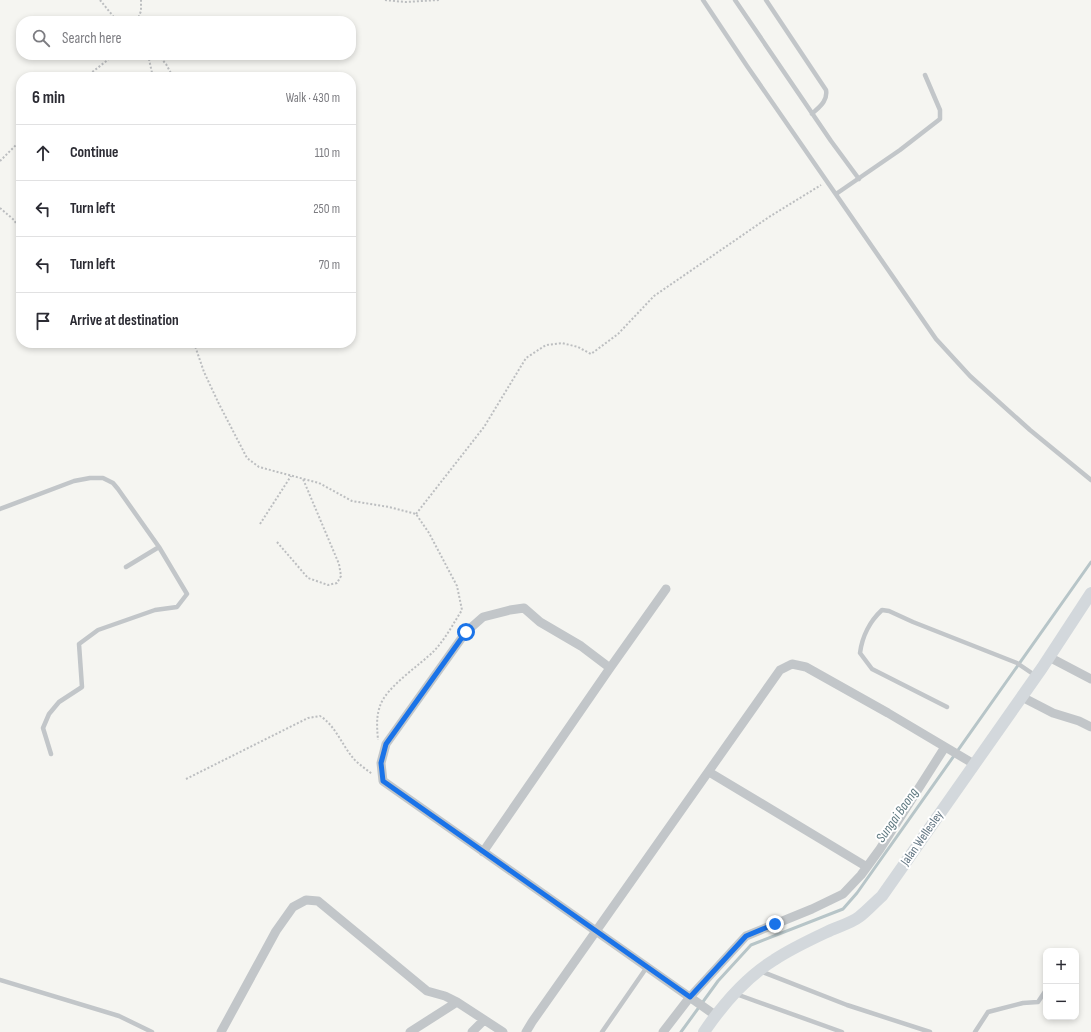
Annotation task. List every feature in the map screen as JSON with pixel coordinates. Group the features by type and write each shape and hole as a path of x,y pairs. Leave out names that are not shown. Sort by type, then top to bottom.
{"main road":[{"name":"Jalan Wellesley","path":"705,1032 711,1012 758,970 809,940 858,918 882,896 1022,697 1091,593"}],"street":[{"path":"484,852 666,589"},
{"path":"610,668 581,646 540,622 524,608 483,617 466,632 386,744 381,763 383,781 711,1012"},
{"path":"1049,657 1091,679"},
{"path":"526,1032 780,670 792,664 806,667 888,712 974,764"},
{"path":"1022,697 1053,713 1079,721 1091,727"},
{"path":"664,1032 746,936 812,909 843,894 867,867 880,849 948,748"},
{"path":"709,772 867,867"},
{"path":"221,1032 276,931 293,907 306,900 318,901 427,991 445,996 457,1002 503,1032"},
{"path":"410,1032 457,1002"},
{"path":"472,1032 484,1020"}],"lane":[{"path":"703,0 936,339 970,376 1030,430 1091,480"},
{"path":"735,0 858,179"},
{"path":"766,0 826,90 826,98 812,114"},
{"path":"836,194 900,150 940,120 940,110 925,74"},
{"path":"0,509 74,481 90,478 103,478 113,483 118,489 159,546 187,594 177,607 154,610 98,630 79,644 82,686 59,702 49,714 43,728 51,754"},
{"path":"126,567 159,546"},
{"path":"947,707 872,669 860,653 862,642 874,617 882,610 889,610 913,622 1017,663 1036,676"},
{"path":"602,1032 647,967"},
{"path":"758,970 847,1005 930,1032"},
{"path":"0,980 119,1016 152,1032"},
{"path":"734,993 842,1032"},
{"path":"975,1032 988,1012 1023,1003 1038,1002 1043,994"}],"path":[{"path":"100,0 113,16"},
{"path":"138,16 141,11 141,0"},
{"path":"385,0 405,2 439,0"},
{"path":"92,72 108,60"},
{"path":"149,60 152,72"},
{"path":"162,60 170,72"},
{"path":"0,161 16,145"},
{"path":"416,514 484,427 526,358 546,345 562,343 578,347 591,354 618,334 654,296 769,217 827,181"},
{"path":"0,208 16,223"},
{"path":"196,348 218,404 247,458 259,467 319,483 352,501 390,507 416,514 429,533 457,586 462,610 448,633 433,651 393,688 380,705 377,722 378,741"},
{"path":"260,524 291,476"},
{"path":"278,542 308,578 328,585 337,583 341,576 339,564 303,479"},
{"path":"186,779 308,718 320,716 330,725 354,759 383,781"}],"waterway":[{"name":"Sungai Baong","path":"681,1032 718,981 751,945 843,909 857,893 1091,562"}],"route":[{"path":"466,632 386,744 381,763 383,781 690,997 746,936 775,924"}]}
